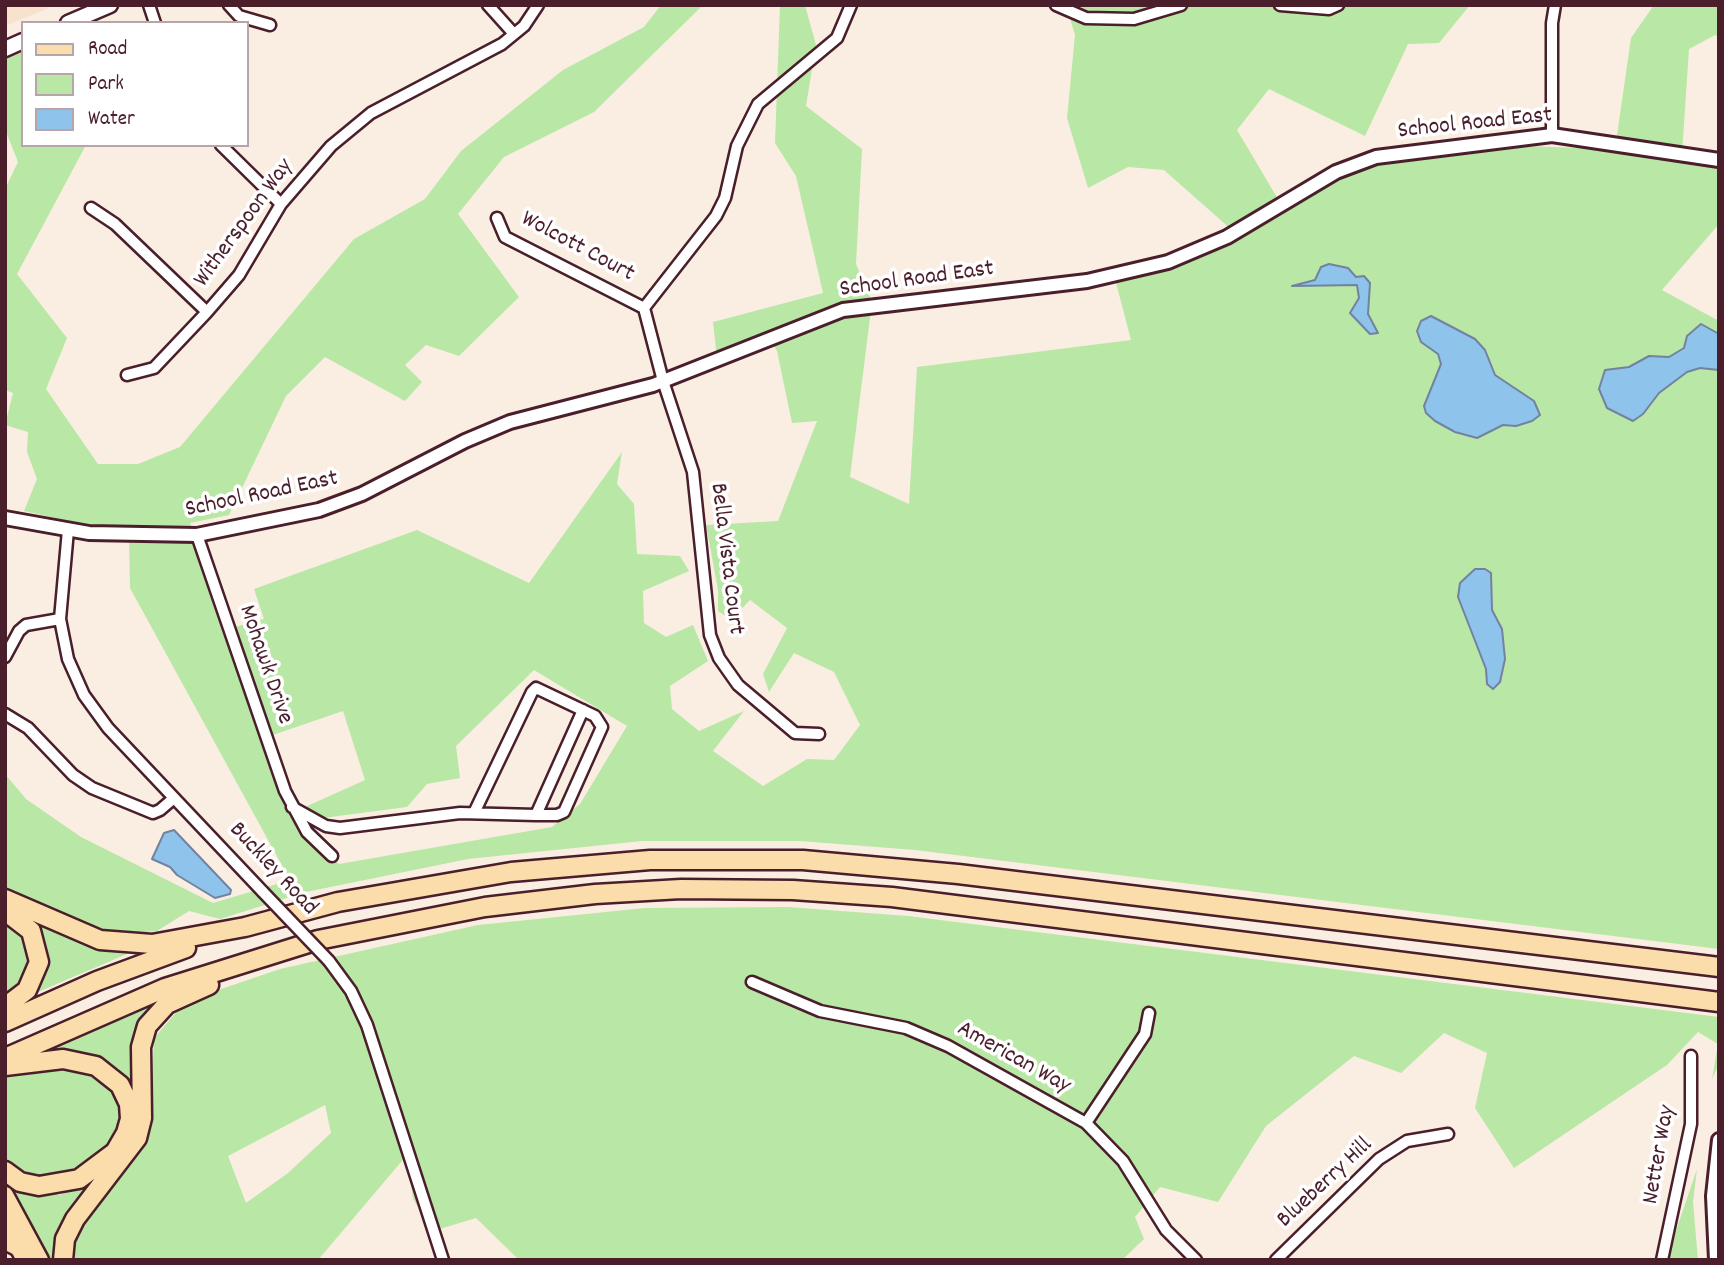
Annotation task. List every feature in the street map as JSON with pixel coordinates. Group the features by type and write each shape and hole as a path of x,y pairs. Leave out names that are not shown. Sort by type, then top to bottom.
{"highway":[{"path":"5,899 95,938 128,944 168,943 245,927 338,902 524,870 650,860 790,859 946,873 1719,967"},
{"path":"5,1058 77,1024 165,988 318,940 485,907 550,898 681,889 793,890 954,904 1719,1002"},
{"path":"5,911 31,931 37,947 38,962 27,990 5,1007"},
{"path":"5,1022 97,981 245,927"},
{"path":"63,1260 65,1239 75,1219 127,1155 137,1138 142,1118 141,1047 147,1026 158,1011 181,996 325,946 342,936"},
{"path":"5,1066 55,1059 96,1066 120,1085 129,1104 130,1119 126,1133 115,1152 102,1165 79,1179 39,1186 20,1182 5,1171"}],"main road":[{"path":"73,21 110,5"},
{"path":"5,49 21,42"},
{"path":"5,1195 40,1260"},
{"path":"5,1223 16,1249"}],"street":[{"path":"229,5 239,16 270,25"},
{"path":"488,5 514,34"},
{"name":"Witherspoon Way","path":"127,375 154,368 207,312 239,275 281,204 331,146 371,113 502,44 524,26 538,5"},
{"path":"644,308 716,216 725,198 737,146 748,119 758,104 837,38 850,5"},
{"path":"1056,5 1086,18 1133,19 1181,5"},
{"path":"1280,5 1329,9 1338,5"},
{"path":"1552,135 1552,23 1555,5"},
{"name":"School Road East","path":"5,518 68,530 153,536 197,535 300,515 341,503 464,441 510,422 663,381 843,310 1087,281 1168,262 1227,237 1358,161 1552,135 1719,160"},
{"path":"224,147 281,204"},
{"path":"91,208 115,224 207,312"},
{"name":"Wolcott Court","path":"497,218 505,237 644,308"},
{"name":"Bella Vista Court","path":"644,308 663,381 693,472 710,635 719,658 738,685 795,733 819,734"},
{"name":"Buckley Road","path":"68,530 60,619 68,659 83,695 108,728 329,961 351,991 367,1025 443,1260"},
{"name":"Mohawk Drive","path":"197,535 292,807 307,832 332,856"},
{"path":"5,657 19,631 26,625 60,619"},
{"path":"292,807 326,826 340,828 474,813 557,815 564,812 601,733 599,719 534,689 474,813"},
{"path":"536,815 583,710"},
{"path":"5,714 28,728 73,775 92,788 153,813 174,798"},
{"name":"American Way","path":"752,982 820,1011 872,1018 906,1028 948,1046 1086,1124 1123,1161 1166,1230 1196,1260"},
{"path":"1086,1124 1145,1034 1149,1013"},
{"name":"Netter Way","path":"1662,1260 1691,1124 1691,1056"},
{"name":"Blueberry Hill","path":"1276,1260 1379,1159 1407,1141 1448,1134"},
{"path":"1716,1260 1713,1196 1719,1140"}],"shaded area":[{"path":"5,5 47,5 49,8 5,26"}],"green space":[{"path":"661,5 703,5 594,112 504,157 458,214 519,297 459,356 426,345 405,365 422,382 405,401 325,357 286,396 229,515 190,523 227,629 264,619 254,589 417,530 529,583 622,452 617,484 634,504 637,554 680,556 689,571 643,591 644,623 666,637 693,625 708,661 670,686 672,709 699,731 744,711 713,751 763,786 807,759 834,760 860,725 834,672 794,653 769,692 763,674 787,628 750,600 731,620 718,611 718,590 706,525 778,521 817,421 792,423 777,351 769,337 717,358 713,322 823,293 796,176 775,143 780,5 805,5 816,45 806,106 862,149 856,264 872,302 850,477 909,504 917,367 1131,340 1114,275 1136,271 1233,231 1164,170 1128,167 1088,188 1067,118 1075,35 1066,5 1470,5 1439,43 1408,44 1365,136 1269,89 1237,130 1278,199 1381,151 1498,145 1610,149 1719,166 1719,224 1662,290 1719,321 1719,949 915,850 800,841 642,841 468,859 306,892 220,919 189,911 157,931 101,935 44,905 5,895 5,774 26,799 81,837 213,903 290,880 130,588 129,534 24,511 37,479 27,452 28,432 5,425 13,393 5,390 5,189 18,162 5,129 5,59 21,53 21,147 85,147 17,274 67,338 46,389 98,464 138,464 180,447 354,239 425,199 461,151 563,70 644,27","holes":["534,670 627,726 580,804 552,827 339,864 299,831 267,737 343,711 365,780 305,807 323,818 407,807 427,784 460,778 456,746"]},
{"path":"1654,5 1719,5 1719,37 1715,35 1689,49 1682,154 1616,142 1631,38"},
{"path":"788,907 908,916 1719,1017 1719,1064 1712,1079 1718,1044 1698,1032 1667,1065 1514,1168 1475,1108 1487,1053 1444,1033 1401,1073 1354,1056 1266,1126 1218,1202 1160,1187 1135,1217 1144,1239 1122,1260 519,1260 476,1218 433,1231 413,1199 407,1155 318,1260 66,1260 78,1227 128,1166 150,1122 154,1038 186,1001 280,969 478,925 645,908","holes":["325,1105 331,1133 288,1173 246,1203 228,1156"]},
{"path":"20,910 134,951 24,998 44,967 43,936"},
{"path":"5,918 26,937 31,961 23,983 5,1002"},
{"path":"158,999 137,1024 134,1070 136,1105 118,1071 80,1052 37,1053"},
{"path":"41,1065 85,1065 114,1089 123,1108 120,1132 97,1159 68,1176 27,1180 5,1158 5,1076"},
{"path":"1697,1169 1693,1202 1698,1260 1666,1260"},
{"path":"105,1174 67,1217 52,1260 49,1260 5,1178 60,1195"}],"water":[{"path":"1329,264 1348,268 1356,277 1364,276 1370,283 1368,314 1378,333 1370,334 1350,313 1359,298 1357,285 1292,286 1315,280 1321,267"},
{"path":"1431,316 1475,339 1485,350 1495,375 1534,401 1540,415 1532,421 1516,426 1503,425 1477,438 1455,432 1426,413 1424,406 1441,364 1438,354 1421,342 1417,331 1421,321"},
{"path":"1701,324 1719,334 1719,370 1700,368 1687,372 1659,393 1643,414 1633,421 1607,408 1599,389 1605,370 1629,367 1649,356 1669,357 1684,348 1687,336"},
{"path":"1475,569 1485,569 1491,573 1492,610 1502,629 1505,659 1500,682 1493,689 1487,684 1486,669 1458,597 1460,583"},
{"path":"174,830 231,890 230,894 215,898 177,875 170,867 152,859 164,833"}]}
